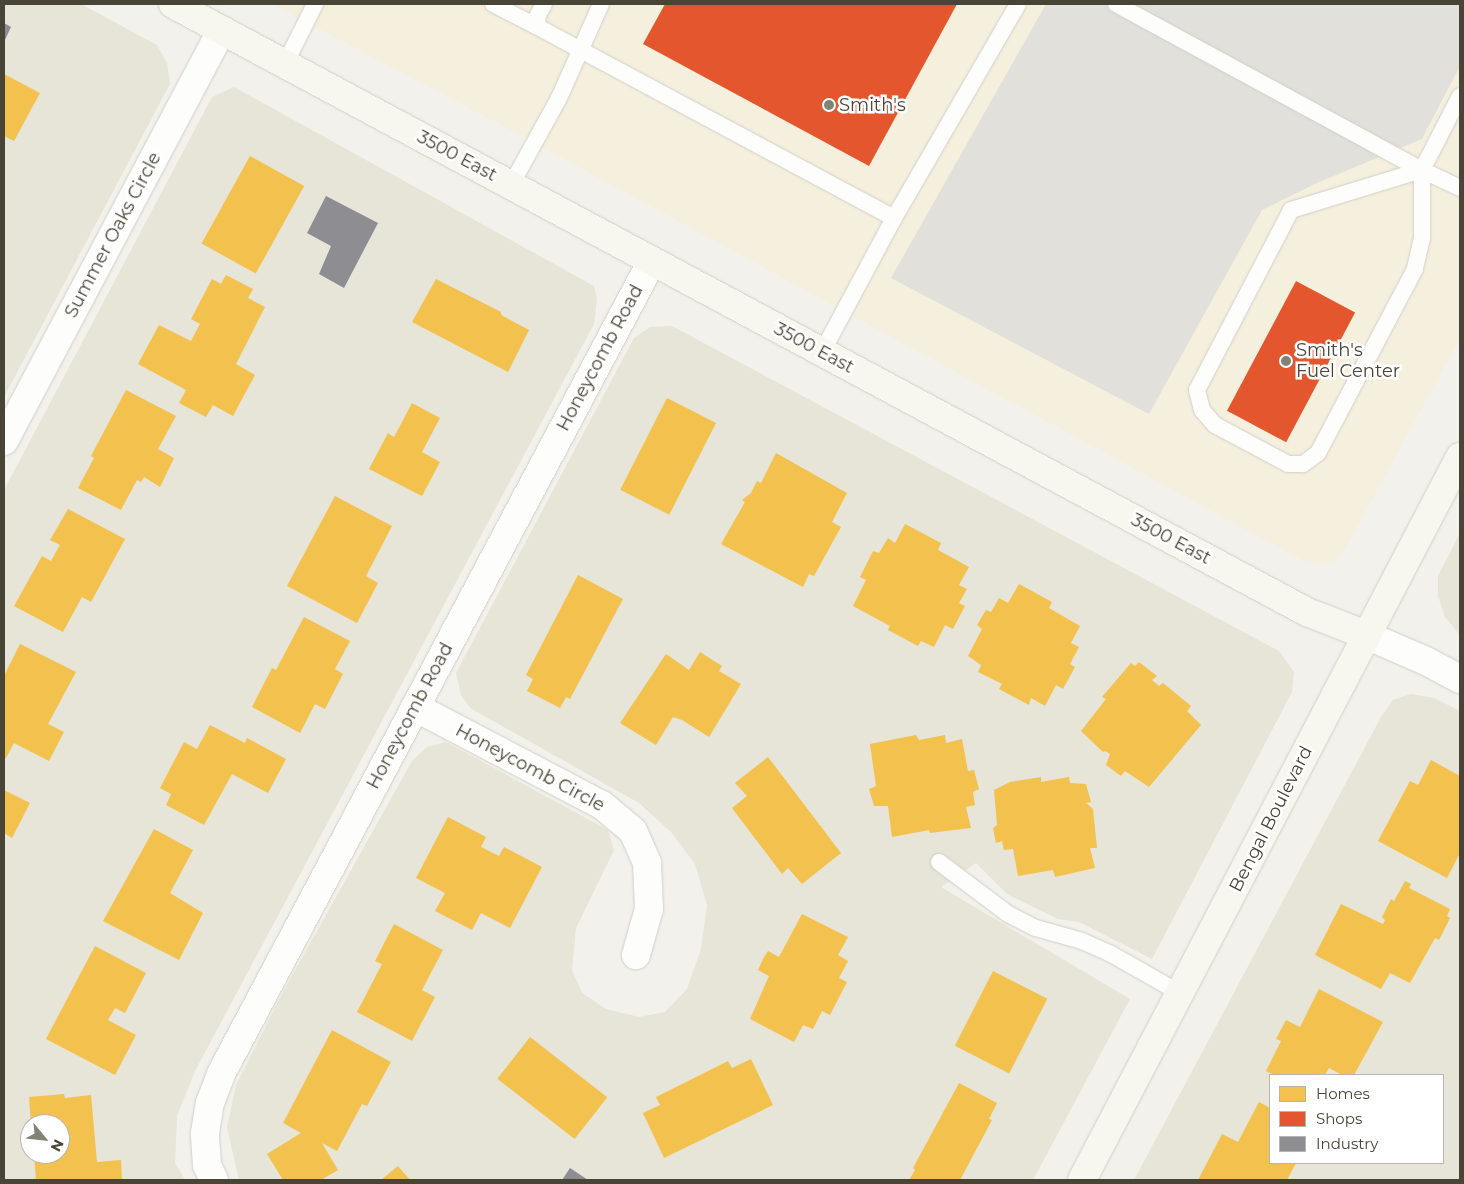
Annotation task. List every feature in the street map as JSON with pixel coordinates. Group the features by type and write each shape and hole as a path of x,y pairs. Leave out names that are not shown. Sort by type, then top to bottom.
{"main road":[{"name":"3500 East","path":"173,4 1307,612 1366,635"},
{"name":"Bengal Boulevard","path":"1082,1180 1460,457"}],"street":[{"name":"Summer Oaks Circle","path":"4,441 222,30"},
{"name":"Honeycomb Road","path":"214,1180 207,1164 205,1133 210,1103 222,1072 652,261"},
{"name":"3500 East","path":"1366,635 1426,661 1460,679"},
{"name":"Honeycomb Circle","path":"416,707 602,805 632,831 647,863 649,909 636,955"}],"lane":[{"path":"285,64 315,4"},
{"path":"492,4 581,49 894,218"},
{"path":"536,26 538,15 544,4"},
{"path":"511,185 559,98 602,4"},
{"path":"822,352 894,218 1018,4"},
{"path":"1116,4 1422,170 1460,188"},
{"path":"1422,170 1291,210 1198,390 1202,410 1215,424 1288,464 1303,464 1318,453 1416,269 1422,238 1422,170 1460,96"},
{"path":"939,862 986,898 1015,917 1036,928 1096,947 1180,994"}],"shaded area":[{"path":"4,4 81,4 157,45 167,63 170,84 4,397"},
{"path":"272,4 1460,4 1460,338 1344,551 1334,562 1318,564 1302,560 509,129"},
{"path":"1046,4 1460,4 1460,66 1422,139 1317,183 1262,210 1149,414 891,278"},
{"path":"234,87 594,286 597,298 594,324 195,1071 177,1116 175,1163 185,1180 4,1180 4,490 212,97"},
{"path":"672,326 1279,651 1294,672 1292,692 1152,959 1079,922 1058,919 1007,894 976,863 941,887 1130,999 1033,1180 239,1180 227,1127 236,1085 284,990 412,761 427,747 446,742 608,830 614,850 576,928 572,970 582,993 606,1009 639,1017 665,1012 687,989 701,949 707,905 695,864 671,832 639,803 470,708 461,695 456,673 634,338 650,327"},
{"path":"1460,533 1460,635 1445,617 1438,596 1438,576"},
{"path":"1411,694 1434,698 1460,711 1460,1180 1134,1180 1381,717 1393,700"}],"building: Homes":[{"path":"4,74 40,93 14,141 4,136"},
{"path":"250,156 304,186 256,274 202,243"},
{"path":"226,275 253,289 248,298 265,307 236,364 255,375 233,416 213,405 206,417 179,403 186,390 138,364 159,325 191,341 200,324 191,319 212,279 221,284"},
{"path":"436,279 501,312 501,315 529,330 508,372 412,322"},
{"path":"126,390 176,416 158,449 174,458 160,487 144,477 141,482 137,480 121,510 78,488 94,458 91,456"},
{"path":"667,398 716,423 669,515 620,490"},
{"path":"412,403 440,418 422,452 440,462 422,496 369,469 388,433 394,437"},
{"path":"776,453 847,493 832,522 841,527 814,576 809,574 803,587 721,544 745,502 742,500 751,493 757,481 761,483"},
{"path":"335,496 392,526 366,576 378,583 357,623 287,586"},
{"path":"68,509 125,539 91,602 82,597 63,632 14,606 42,556 51,561 60,545 50,540"},
{"path":"905,524 941,543 938,550 969,567 959,585 967,589 959,603 965,606 953,629 945,625 934,647 921,641 918,646 888,630 890,626 853,606 866,580 860,577 873,551 879,553 888,538 895,543"},
{"path":"578,575 623,599 570,699 566,697 560,708 527,691 533,679 526,675"},
{"path":"1019,584 1052,602 1049,608 1080,626 1071,643 1079,647 1070,664 1075,667 1063,689 1056,685 1045,706 1031,698 1029,705 999,689 1002,684 978,672 981,665 968,656 982,629 977,625 986,610 991,612 999,598 1008,603"},
{"path":"304,617 350,641 335,669 343,674 325,709 315,704 300,733 252,707 272,668 276,670"},
{"path":"20,644 76,672 48,724 64,732 49,761 14,743 6,758 4,757 4,676"},
{"path":"700,652 722,666 719,671 741,684 709,737 682,720 673,717 656,745 620,723 666,654 689,670"},
{"path":"1139,662 1157,676 1152,680 1159,686 1163,683 1191,706 1187,711 1201,725 1149,787 1125,771 1121,776 1106,765 1110,754 1105,751 1103,752 1081,731 1106,699 1102,697 1131,663 1135,666"},
{"path":"210,725 245,743 247,738 286,759 268,793 232,774 204,825 166,805 171,794 160,788 184,742 197,749"},
{"path":"916,735 919,740 945,735 946,743 962,739 968,771 974,770 979,789 973,792 975,805 966,807 971,828 930,833 929,830 892,837 888,806 874,806 869,789 876,786 870,744"},
{"path":"768,757 841,853 802,884 788,868 782,874 732,808 747,796 735,783"},
{"path":"1431,760 1460,776 1460,853 1447,878 1378,841 1410,781 1418,785"},
{"path":"1041,777 1041,782 1069,777 1070,783 1086,784 1091,802 1086,803 1093,809 1097,848 1090,848 1095,868 1055,877 1053,870 1018,876 1013,849 1004,850 1002,841 996,843 993,828 997,825 994,790 1010,782"},
{"path":"4,790 30,803 12,838 4,833"},
{"path":"448,817 486,837 481,847 499,856 504,847 542,867 510,928 481,913 472,930 435,911 445,893 416,878"},
{"path":"154,829 193,850 170,893 203,913 179,960 103,921"},
{"path":"1405,881 1411,884 1409,888 1450,909 1447,916 1450,918 1439,940 1435,938 1410,983 1390,973 1381,989 1315,955 1341,904 1383,924 1385,920 1382,917 1391,899 1394,901"},
{"path":"802,914 848,937 838,955 848,961 839,978 847,982 830,1015 822,1011 813,1029 803,1025 794,1042 750,1019 769,976 758,970 763,959 768,951 779,957"},
{"path":"394,924 443,950 422,990 435,997 412,1041 357,1012 382,964 375,961"},
{"path":"95,946 146,973 125,1013 115,1008 108,1020 136,1035 115,1075 46,1039"},
{"path":"993,971 1047,999 1009,1074 955,1046"},
{"path":"1319,989 1383,1022 1355,1074 1340,1074 1329,1068 1326,1074 1272,1074 1266,1071 1281,1041 1276,1039 1286,1020 1300,1027"},
{"path":"332,1030 391,1062 367,1106 362,1104 337,1151 322,1143 338,1170 321,1180 283,1180 267,1154 301,1133 283,1123"},
{"path":"530,1037 607,1097 575,1139 497,1079"},
{"path":"751,1059 773,1105 664,1158 643,1113 660,1105 656,1097 728,1061 732,1068"},
{"path":"959,1083 997,1103 989,1119 992,1120 960,1180 909,1180 915,1170 913,1168"},
{"path":"64,1094 65,1098 91,1095 97,1162 121,1160 122,1180 36,1180 35,1164 70,1164 70,1114 30,1114 29,1097"},
{"path":"1259,1102 1269,1107 1269,1164 1295,1164 1287,1180 1198,1180 1222,1134 1238,1142"},
{"path":"398,1166 410,1180 381,1180"}],"building: Shops":[{"name":"Smith's","path":"665,4 957,4 869,166 643,44"},
{"path":"1296,281 1355,312 1286,442 1227,411"}],"building: Industry":[{"path":"4,23 11,27 4,42"},
{"path":"326,196 378,223 344,288 319,274 331,246 307,233"},
{"path":"570,1168 588,1180 562,1180"}],"place":[{"name":"Smith's","path":"829,105"},
{"name":"Smith's Fuel Center","path":"1286,361"}]}
